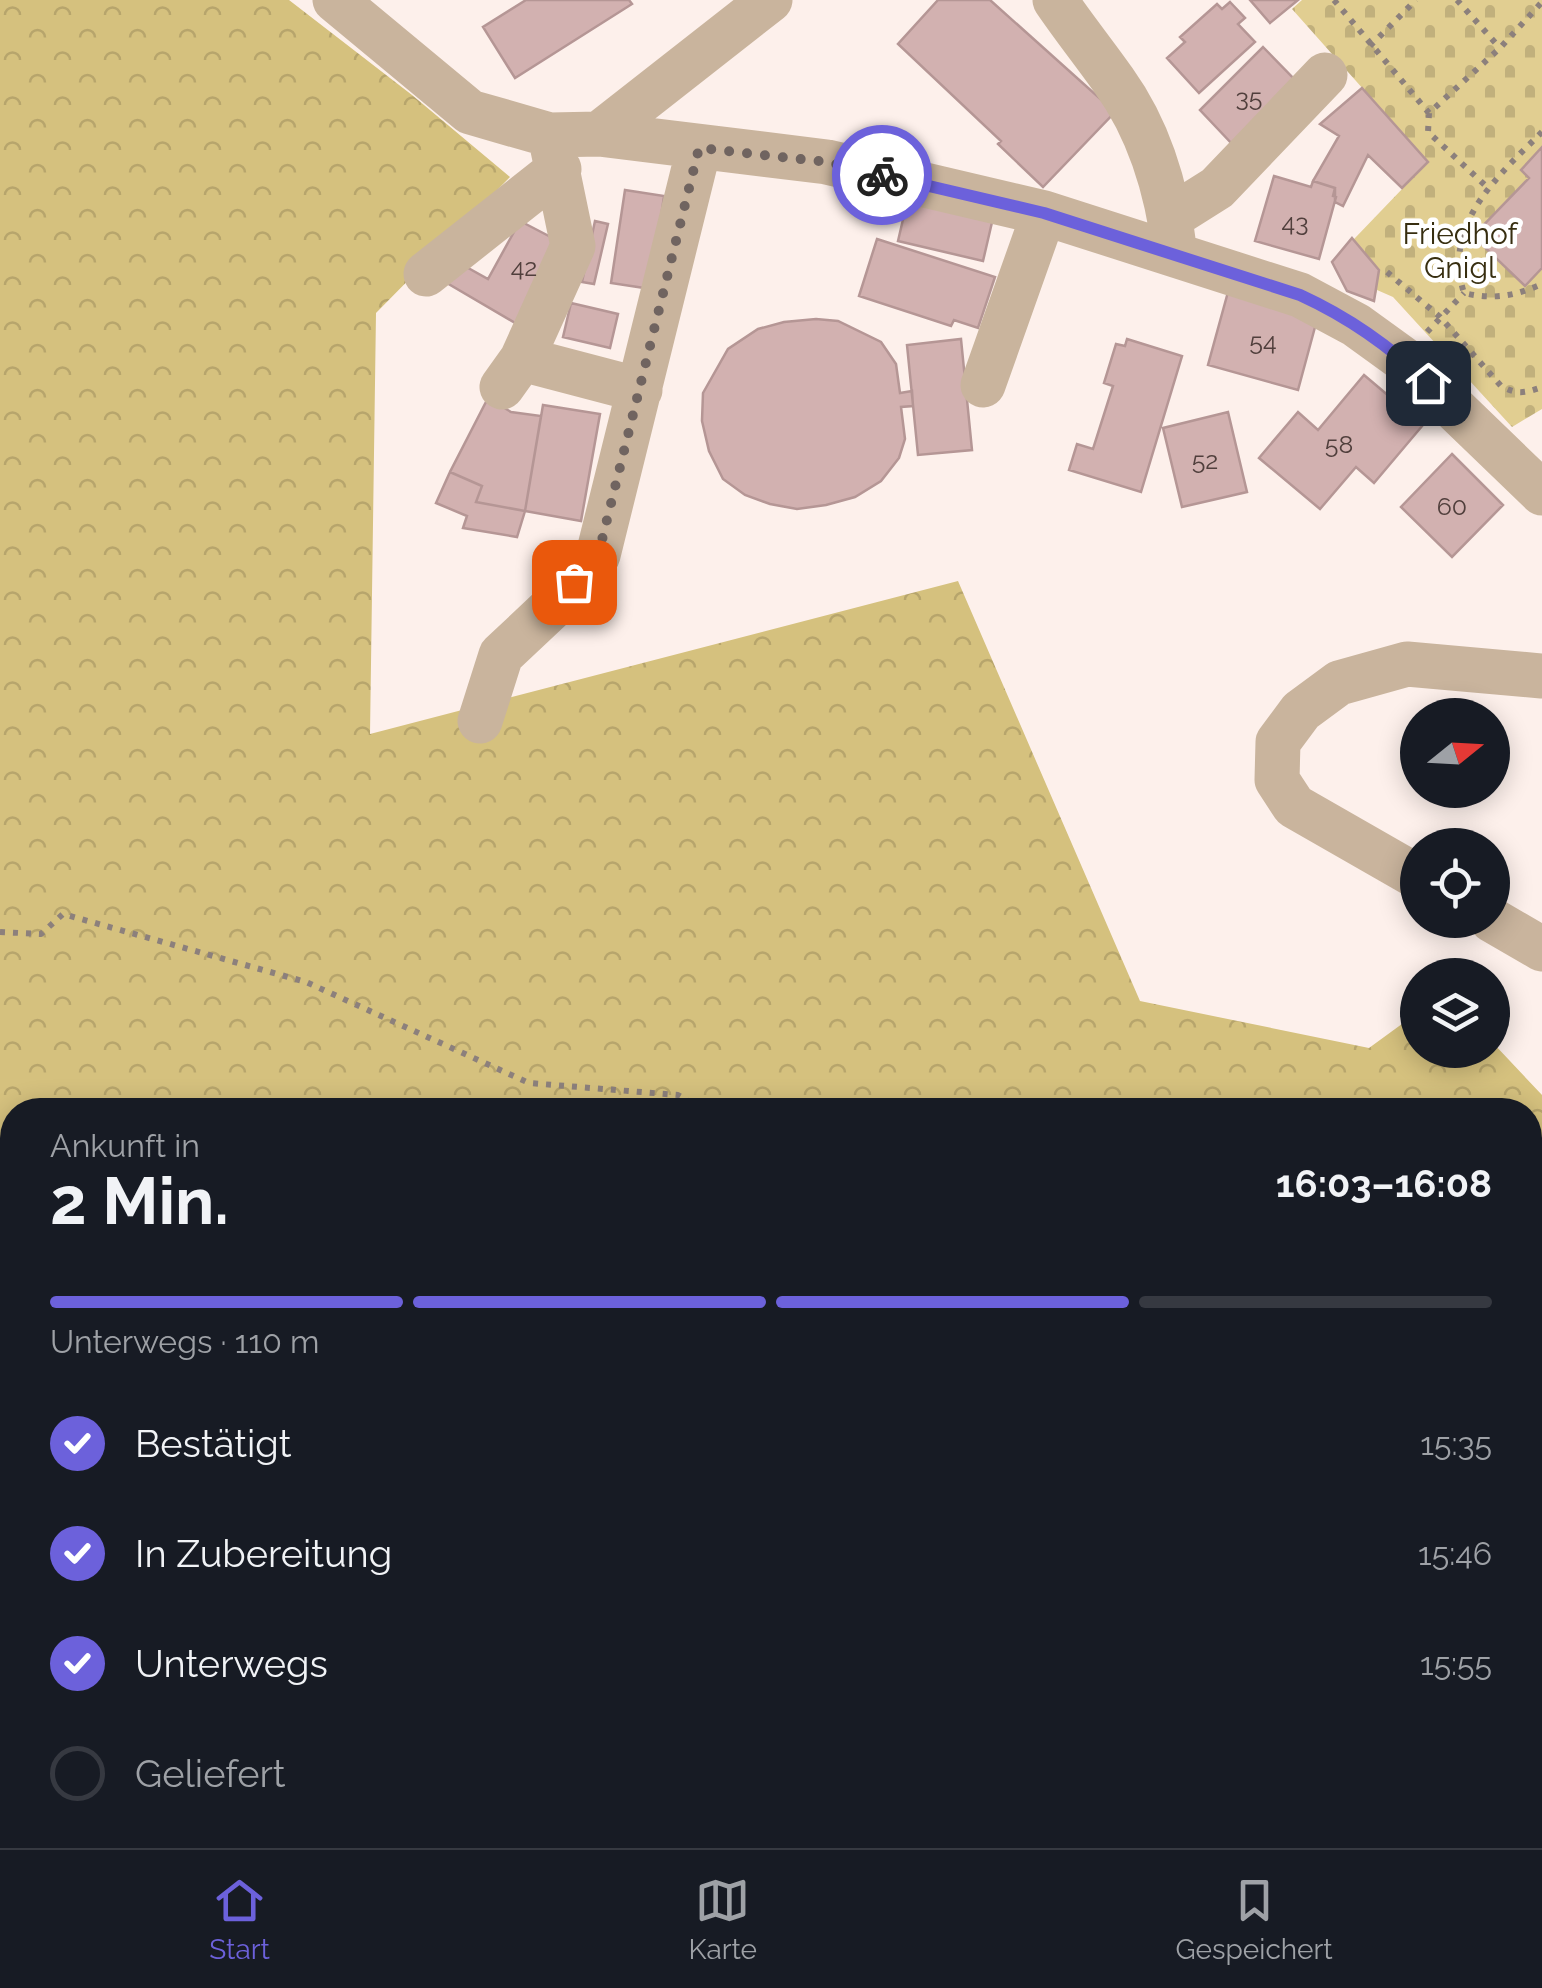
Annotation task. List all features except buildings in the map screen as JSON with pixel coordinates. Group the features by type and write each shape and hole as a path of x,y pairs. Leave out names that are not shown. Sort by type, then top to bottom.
{"street":[{"path":"335,0 470,112 555,152"},
{"path":"426,274 555,152 598,134 770,0"},
{"path":"1056,0 1116,83 1138,122 1159,174 1173,236"},
{"path":"1173,236 1325,75"},
{"path":"598,134 827,162 1044,213 1173,236 1267,283 1328,308 1403,359 1542,493"},
{"path":"480,722 502,655 598,556 699,148"},
{"path":"555,152 573,246 512,373 640,390"},
{"path":"983,385 1044,213"},
{"path":"1400,867 1294,806 1277,780 1278,742 1301,710 1339,684 1407,664 1542,676"},
{"path":"1510,930 1542,948"}],"path":[{"path":"1334,0 1429,113 1428,132 1487,187"},
{"path":"1370,46 1416,0"},
{"path":"1457,0 1500,48"},
{"path":"1429,113 1500,48 1542,2"},
{"path":"1464,293 1458,248 1470,214 1487,187 1542,132"},
{"path":"1386,272 1440,317 1501,386 1524,393 1542,387"},
{"path":"1464,293 1485,298 1518,294 1542,284"},
{"path":"1403,359 1464,293"},
{"path":"0,932 41,934 63,914 306,982 529,1084 682,1098"}],"green space":[{"path":"0,0 289,0 510,177 376,313 370,734 958,581 1140,1001 1369,1048 1400,1025 1400,1068 1510,1068 1510,1061 1542,1098 0,1098"},
{"name":"Friedhof Gnigl","path":"1302,0 1542,0 1542,409 1512,427 1393,297 1377,290 1374,301 1347,291 1332,262 1428,162 1292,9"}],"way so far":[{"path":"574,582 598,556 699,148 827,162 882,175"}],"route":[{"path":"882,175 1044,213 1300,295 1356,325 1403,359 1428,383"}]}
